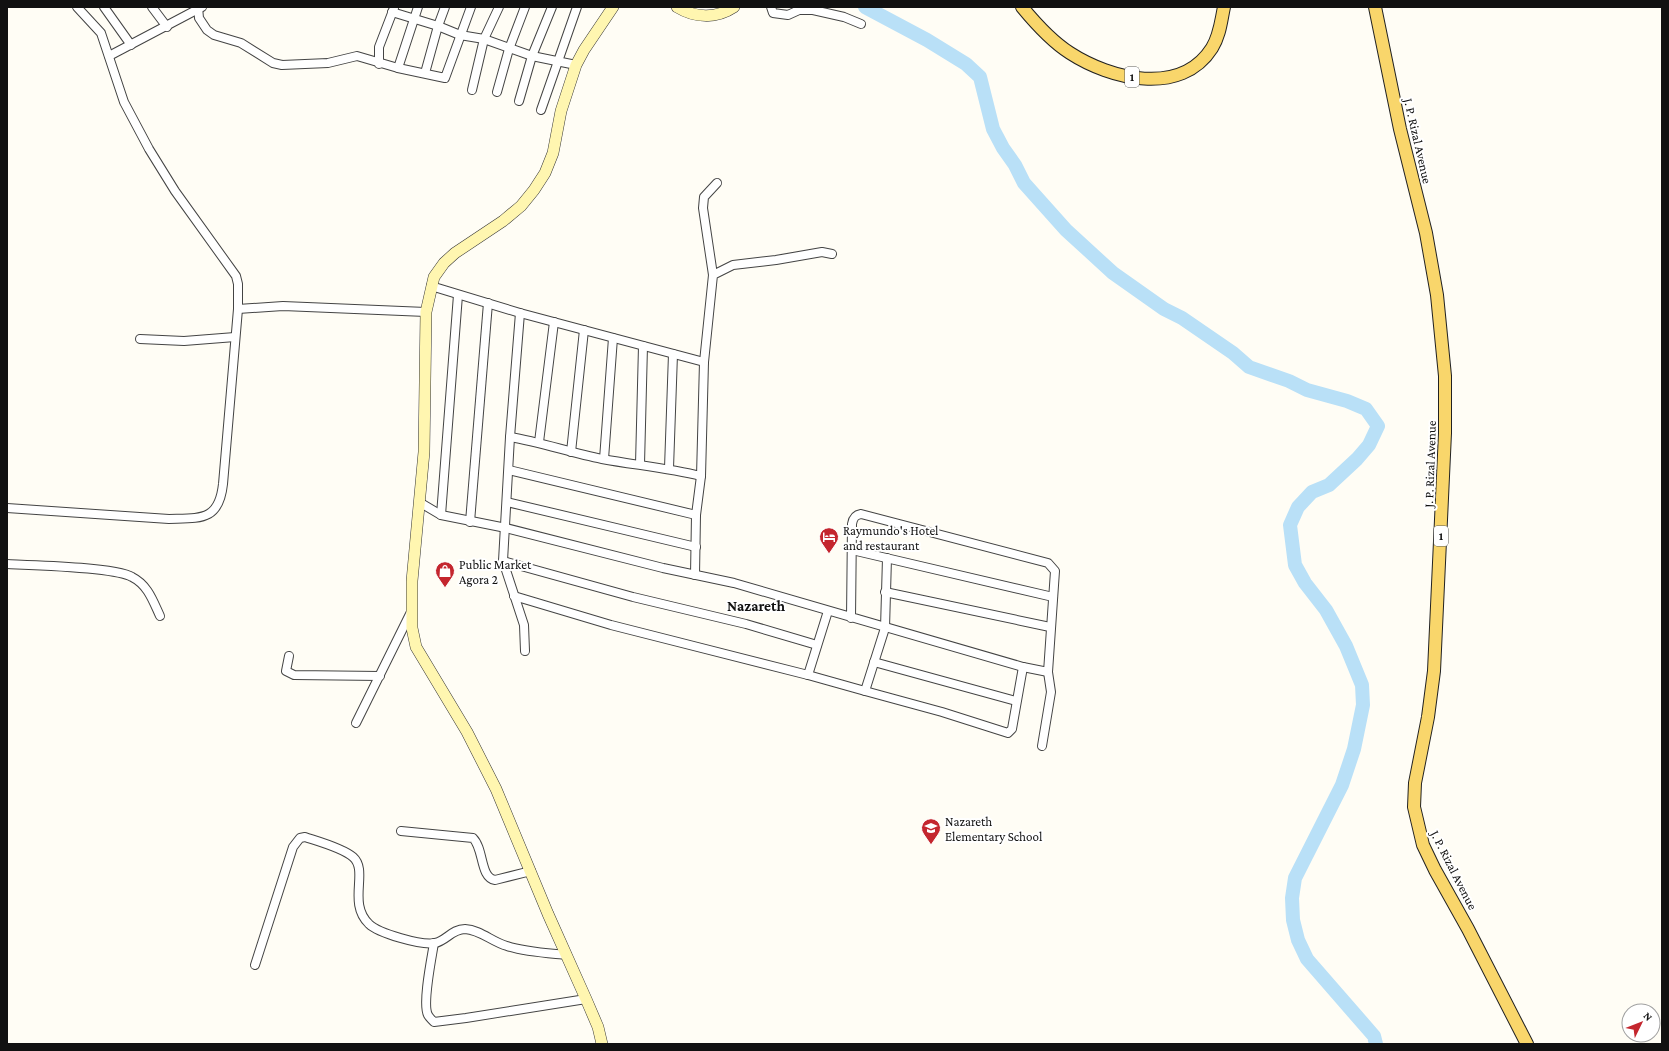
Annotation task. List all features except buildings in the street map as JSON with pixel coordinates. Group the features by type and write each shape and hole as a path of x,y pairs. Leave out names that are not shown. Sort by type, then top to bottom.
{"main road":[{"path":"602,1044 598,1027 493,783 466,732 416,647 412,628 412,581 425,416 426,312 434,277 444,263 455,253 503,221 521,206 545,174 553,152 561,111 576,65 584,50 613,7"},
{"path":"677,7 697,15 712,16 726,12 734,7"},
{"name":"1","path":"1022,7 1054,41 1093,66 1115,74 1155,79 1169,78 1180,74 1191,69 1203,60 1218,35 1224,7"},
{"name":"J. P. Rizal Avenue","path":"1375,7 1400,129 1426,233 1437,295 1445,376 1446,433 1434,671 1428,717 1415,784 1414,807 1423,845 1527,1044"}],"street":[{"path":"7,508 169,519 194,518 213,511 221,500 238,309 238,284 236,276 175,191 129,114 101,33 77,7"},
{"path":"104,7 131,45"},
{"path":"152,7 167,27"},
{"path":"109,56 167,27 200,7"},
{"path":"200,7 199,18 207,30 214,35 241,43 273,62 282,65 328,63 357,56 379,64 445,78 451,66 460,35 471,7"},
{"path":"398,68 418,7"},
{"path":"426,73 438,26 445,7"},
{"path":"472,90 484,39 499,7"},
{"path":"497,92 509,49 525,7"},
{"path":"519,101 532,56 552,7"},
{"path":"541,110 577,7"},
{"path":"771,7 773,13 788,15 798,10 812,10 861,24"},
{"path":"379,64 378,51 393,9 414,19 438,26 460,35 484,39 532,56 576,65"},
{"path":"695,575 696,515 701,476 704,362 713,275 703,208 704,197 717,183"},
{"path":"713,275 733,265 776,260 822,252 832,254"},
{"path":"431,286 520,313 704,362"},
{"path":"441,515 458,295"},
{"path":"470,522 488,303"},
{"path":"238,309 283,306 426,312"},
{"path":"520,313 510,437 503,561 524,625 524,651"},
{"path":"539,442 554,322"},
{"path":"571,452 584,330"},
{"path":"140,339 184,341 235,337"},
{"path":"604,459 613,338"},
{"path":"640,464 643,346"},
{"path":"669,468 673,354"},
{"path":"510,437 539,442 571,452 604,459 669,468 701,476"},
{"path":"509,470 696,515"},
{"path":"419,502 441,515 506,528 695,575 734,583 885,628 1023,667 1048,672"},
{"path":"507,502 696,547"},
{"path":"851,618 852,520 857,515 861,514 1048,563 1055,571 1048,672 1051,692 1042,746"},
{"path":"852,550 1053,597"},
{"path":"865,691 885,628 887,558"},
{"path":"503,561 633,597 746,624 817,644"},
{"path":"7,564 108,571 132,576 143,585 150,594 160,616"},
{"path":"885,592 1050,627"},
{"path":"514,596 611,625 808,675 942,712 1008,733 1012,729 1023,667"},
{"path":"356,723 412,610"},
{"path":"808,675 828,611"},
{"path":"289,656 286,671 294,675 380,676"},
{"path":"874,662 1016,700"},
{"path":"401,831 473,838 480,847 487,876 491,880 531,871"},
{"path":"255,965 293,847 300,838 305,837 346,853 356,861 360,869 358,902 367,923 371,927 390,935 434,943 458,930 465,929 483,934 506,946 567,955"},
{"path":"434,943 429,967 426,1006 428,1015 434,1022 586,999"}],"waterway":[{"path":"865,7 927,40 966,64 980,77 993,129 1024,183 1066,230 1113,273 1164,309 1182,318 1233,353 1249,367 1289,381 1307,390 1347,401 1366,409 1378,426 1369,445 1357,459 1329,485 1312,492 1298,507 1290,525 1295,565 1305,583 1326,610 1346,646 1362,685 1363,705 1354,749 1342,785 1295,878 1292,898 1293,920 1298,940 1307,959 1374,1036 1376,1044"}],"place":[{"name":"Raymundo's Hotel and restaurant","path":"829,554"},
{"name":"Public Market Agora 2","path":"445,588"},
{"name":"Nazareth Elementary School","path":"931,845"}],"district":[{"name":"Nazareth","path":"756,606"}]}
